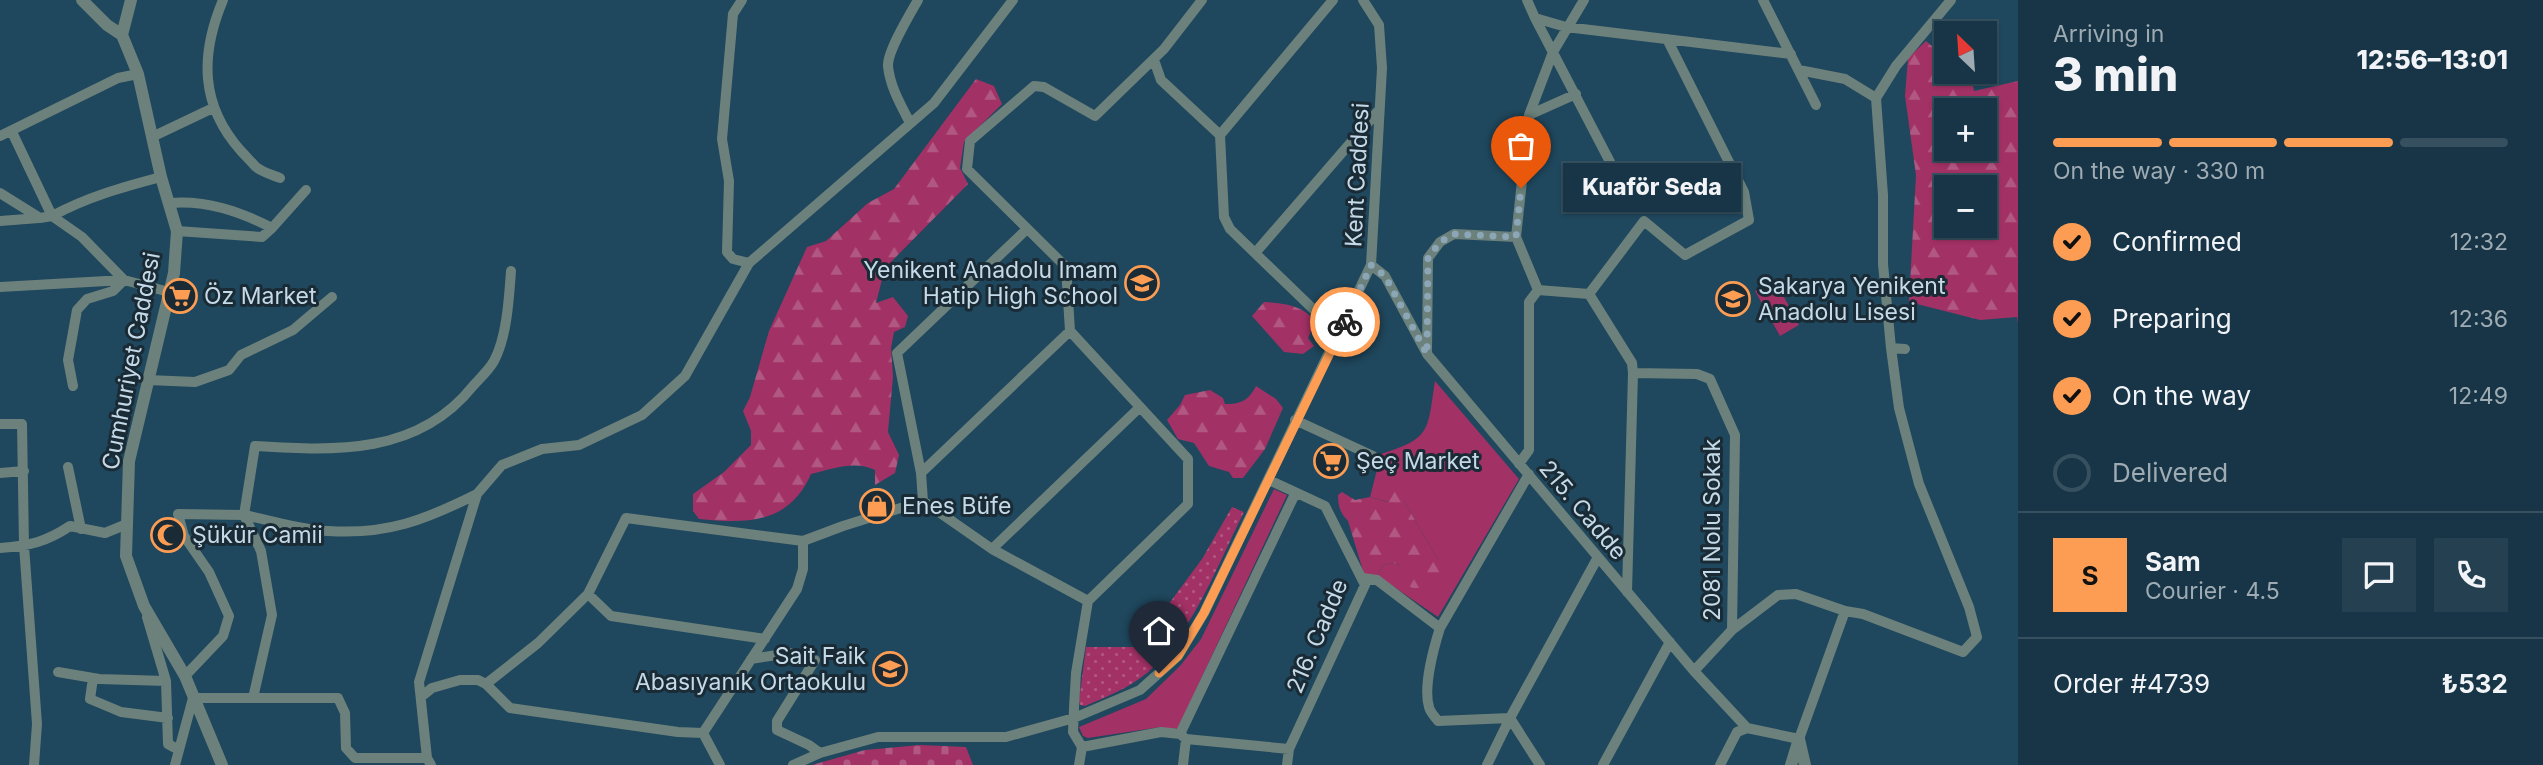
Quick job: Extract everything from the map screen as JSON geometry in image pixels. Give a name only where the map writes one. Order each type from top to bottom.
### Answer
[{"type":"street","points":[[82,0],[122,35],[131,0]]},
{"type":"street","points":[[223,0],[211,28],[208,76],[213,108],[225,133],[257,168],[281,178]]},
{"type":"street","points":[[742,0],[733,14],[722,139],[729,181],[727,252],[733,259],[749,263]]},
{"type":"street","points":[[910,123],[893,88],[888,63],[918,0]]},
{"type":"street","points":[[185,676],[223,636],[229,616],[209,572],[184,536],[178,514],[244,515],[326,531],[382,530],[433,517],[477,494],[502,465],[542,449],[579,445],[642,415],[685,376],[749,263],[934,103],[1013,0]]},
{"type":"street","points":[[1079,765],[1082,747],[1073,732],[1076,673],[1088,601],[1188,504],[1188,459],[1070,331],[1066,267],[967,169],[970,141],[1034,86],[1044,87],[1095,116],[1154,60],[1202,0]]},
{"type":"street","points":[[1333,0],[1220,135],[1224,217],[1230,229],[1339,334]]},
{"type":"street","name":"Kent Caddesi","points":[[793,765],[820,753],[878,737],[1006,737],[1074,718],[1140,690],[1178,656],[1204,613],[1371,265],[1382,68],[1379,26],[1363,0]]},
{"type":"street","points":[[1527,0],[1621,183]]},
{"type":"street","points":[[1538,290],[1516,237],[1529,115],[1553,52],[1584,0]]},
{"type":"street","points":[[1763,0],[1816,105]]},
{"type":"street","points":[[1732,630],[1778,595],[1796,594],[1845,611],[1863,614],[1963,652],[1977,638],[1969,607],[1919,484],[1899,408],[1884,264],[1883,195],[1876,99],[1896,66],[1951,0]]},
{"type":"street","points":[[1535,18],[1566,27],[1791,54]]},
{"type":"street","name":"Cumhuriyet Caddesi","points":[[122,35],[138,74],[177,231],[174,273],[162,333],[129,461],[126,556],[144,606],[185,676],[222,765]]},
{"type":"street","points":[[1590,294],[1644,221],[1685,254],[1749,220],[1744,192],[1667,39]]},
{"type":"street","points":[[1154,60],[1161,80],[1220,135]]},
{"type":"street","points":[[1799,70],[1845,79],[1876,99]]},
{"type":"street","points":[[0,136],[118,78],[138,74]]},
{"type":"street","points":[[1529,115],[1576,94]]},
{"type":"street","points":[[152,138],[213,108]]},
{"type":"street","points":[[1256,252],[1378,111]]},
{"type":"street","points":[[12,132],[52,216],[82,237],[124,280]]},
{"type":"street","points":[[0,220],[52,216],[75,203],[162,177]]},
{"type":"street","points":[[177,231],[262,237],[306,190]]},
{"type":"street","points":[[0,192],[40,218]]},
{"type":"street","points":[[170,203],[193,201],[239,212],[272,228]]},
{"type":"street","points":[[923,501],[921,473],[897,353],[1027,229]]},
{"type":"street","points":[[1427,354],[1428,258],[1440,242],[1454,234],[1516,237]]},
{"type":"street","name":"215. Cadde","points":[[1371,265],[1385,276],[1427,354],[1627,592],[1747,728]]},
{"type":"street","points":[[253,698],[272,615],[261,551],[244,515],[255,446],[317,450],[370,446],[411,435],[458,405],[494,360],[508,313],[511,271]]},
{"type":"street","points":[[73,386],[68,360],[78,310],[87,299],[113,291],[124,280]]},
{"type":"street","points":[[0,287],[124,280],[169,292]]},
{"type":"street","points":[[1538,290],[1590,294]]},
{"type":"street","points":[[1519,464],[1529,450],[1529,302],[1538,290]]},
{"type":"street","points":[[1590,294],[1632,363],[1627,592]]},
{"type":"street","points":[[148,380],[195,382],[229,370],[241,355],[293,330],[332,297]]},
{"type":"street","points":[[921,473],[1070,331]]},
{"type":"street","points":[[1891,348],[1905,349]]},
{"type":"street","name":"2081 Nolu Sokak","points":[[1633,373],[1697,374],[1710,379],[1735,435],[1732,630],[1694,670]]},
{"type":"street","points":[[992,549],[1139,408]]},
{"type":"street","points":[[1295,420],[1373,456]]},
{"type":"street","points":[[0,424],[22,424],[24,546],[37,724],[34,765]]},
{"type":"street","points":[[68,467],[81,529]]},
{"type":"street","points":[[0,473],[24,471]]},
{"type":"street","points":[[1510,718],[1438,721],[1429,709],[1428,691],[1435,643],[1440,628],[1529,474]]},
{"type":"street","name":"216. Cadde","points":[[1269,480],[1325,506],[1365,584],[1289,749],[1287,765]]},
{"type":"street","points":[[176,765],[193,698],[338,698],[345,713],[346,748],[355,758],[429,761],[419,682],[477,494]]},
{"type":"street","points":[[1183,765],[1183,737],[1295,494]]},
{"type":"street","points":[[923,501],[992,549],[1088,601]]},
{"type":"street","points":[[486,684],[538,643],[588,594],[626,518],[803,541],[923,501]]},
{"type":"street","points":[[0,548],[24,546],[49,539],[70,526],[105,533],[127,524]]},
{"type":"street","points":[[704,733],[797,589],[803,569],[803,541]]},
{"type":"street","points":[[1487,765],[1598,557]]},
{"type":"street","points":[[1363,578],[1377,580],[1440,628]]},
{"type":"street","points":[[588,594],[611,616],[765,639]]},
{"type":"street","points":[[144,606],[166,681],[168,744],[179,750]]},
{"type":"street","points":[[1791,765],[1845,611]]},
{"type":"street","points":[[1603,765],[1670,642]]},
{"type":"street","points":[[751,659],[790,653],[815,660],[777,722],[777,730],[820,753]]},
{"type":"street","points":[[58,672],[93,678],[166,681]]},
{"type":"street","points":[[93,678],[90,699],[121,712],[168,719]]},
{"type":"street","points":[[422,696],[432,688],[460,680],[478,680],[486,684],[510,708],[678,732],[704,733]]},
{"type":"street","points":[[1510,718],[1540,765]]},
{"type":"street","points":[[1720,765],[1737,732],[1747,728],[1799,739]]},
{"type":"street","points":[[704,733],[720,765]]},
{"type":"street","points":[[1082,747],[1161,733],[1289,749]]},
{"type":"street","points":[[1799,739],[1805,765]]},
{"type":"green space","points":[[1926,41],[1934,48],[1934,84],[1973,84],[1974,91],[2018,81],[2018,323],[2017,317],[1980,320],[1909,302],[1916,175],[1905,96],[1908,58]]},
{"type":"green space","points":[[976,79],[994,86],[1002,104],[964,142],[960,168],[968,184],[885,268],[876,303],[893,297],[908,316],[905,327],[894,332],[891,348],[893,377],[888,432],[899,455],[895,473],[875,485],[875,470],[860,466],[835,468],[811,474],[802,490],[779,512],[750,520],[699,519],[693,511],[693,494],[724,472],[751,445],[751,431],[743,411],[750,397],[769,331],[807,247],[826,241],[868,203],[894,189]]},
{"type":"green space","points":[[1775,280],[1799,325],[1780,336],[1755,291]]},
{"type":"green space","points":[[1264,302],[1286,304],[1306,312],[1315,323],[1308,338],[1314,346],[1303,354],[1284,352],[1252,316]]},
{"type":"green space","points":[[1435,381],[1519,479],[1438,617],[1378,576],[1382,566],[1389,563],[1398,564],[1417,580],[1440,588],[1438,560],[1404,501],[1389,502],[1370,497],[1381,454],[1410,443],[1424,430],[1428,422]]},
{"type":"green space","points":[[1256,386],[1276,399],[1283,408],[1265,449],[1243,478],[1233,478],[1229,472],[1209,466],[1194,443],[1178,439],[1167,420],[1185,395],[1210,390],[1223,398],[1225,404],[1235,404],[1244,401]]},
{"type":"green space","points":[[1396,485],[1404,491],[1404,501],[1438,560],[1444,577],[1440,588],[1413,588],[1405,585],[1404,571],[1398,564],[1389,563],[1382,566],[1378,576],[1364,574],[1348,521],[1338,503],[1338,495],[1342,492],[1355,500],[1370,497],[1388,502],[1387,494],[1392,486]]},
{"type":"green space","points":[[1274,489],[1287,495],[1178,728],[1169,730],[1161,727],[1088,738],[1083,736],[1079,727],[1146,699],[1180,666],[1201,639]]},
{"type":"green space","points":[[1232,507],[1244,512],[1202,598],[1177,640],[1163,658],[1140,678],[1101,699],[1085,706],[1080,705],[1086,647],[1137,647],[1202,559]]},
{"type":"green space","points":[[920,745],[966,747],[973,765],[812,765],[865,750]]},
{"type":"way so far","points":[[1345,322],[1371,265],[1385,276],[1427,354],[1428,258],[1440,242],[1454,234],[1516,237],[1521,188]]},
{"type":"place","name":"Kuaför Seda","points":[[1521,188]]},
{"type":"place","name":"Yenikent Anadolu Imam Hatip High School","points":[[1142,283]]},
{"type":"place","name":"Öz Market","points":[[180,296]]},
{"type":"place","name":"Sakarya Yenikent Anadolu Lisesi","points":[[1733,299]]},
{"type":"place","name":"Şeç Market","points":[[1331,461]]},
{"type":"place","name":"Enes Büfe","points":[[877,506]]},
{"type":"place","name":"Şükür Camii","points":[[168,535]]},
{"type":"place","name":"Sait Faik Abasıyanık Ortaokulu","points":[[890,669]]},
{"type":"route","points":[[1159,673],[1178,656],[1204,613],[1295,420],[1345,322]]}]
